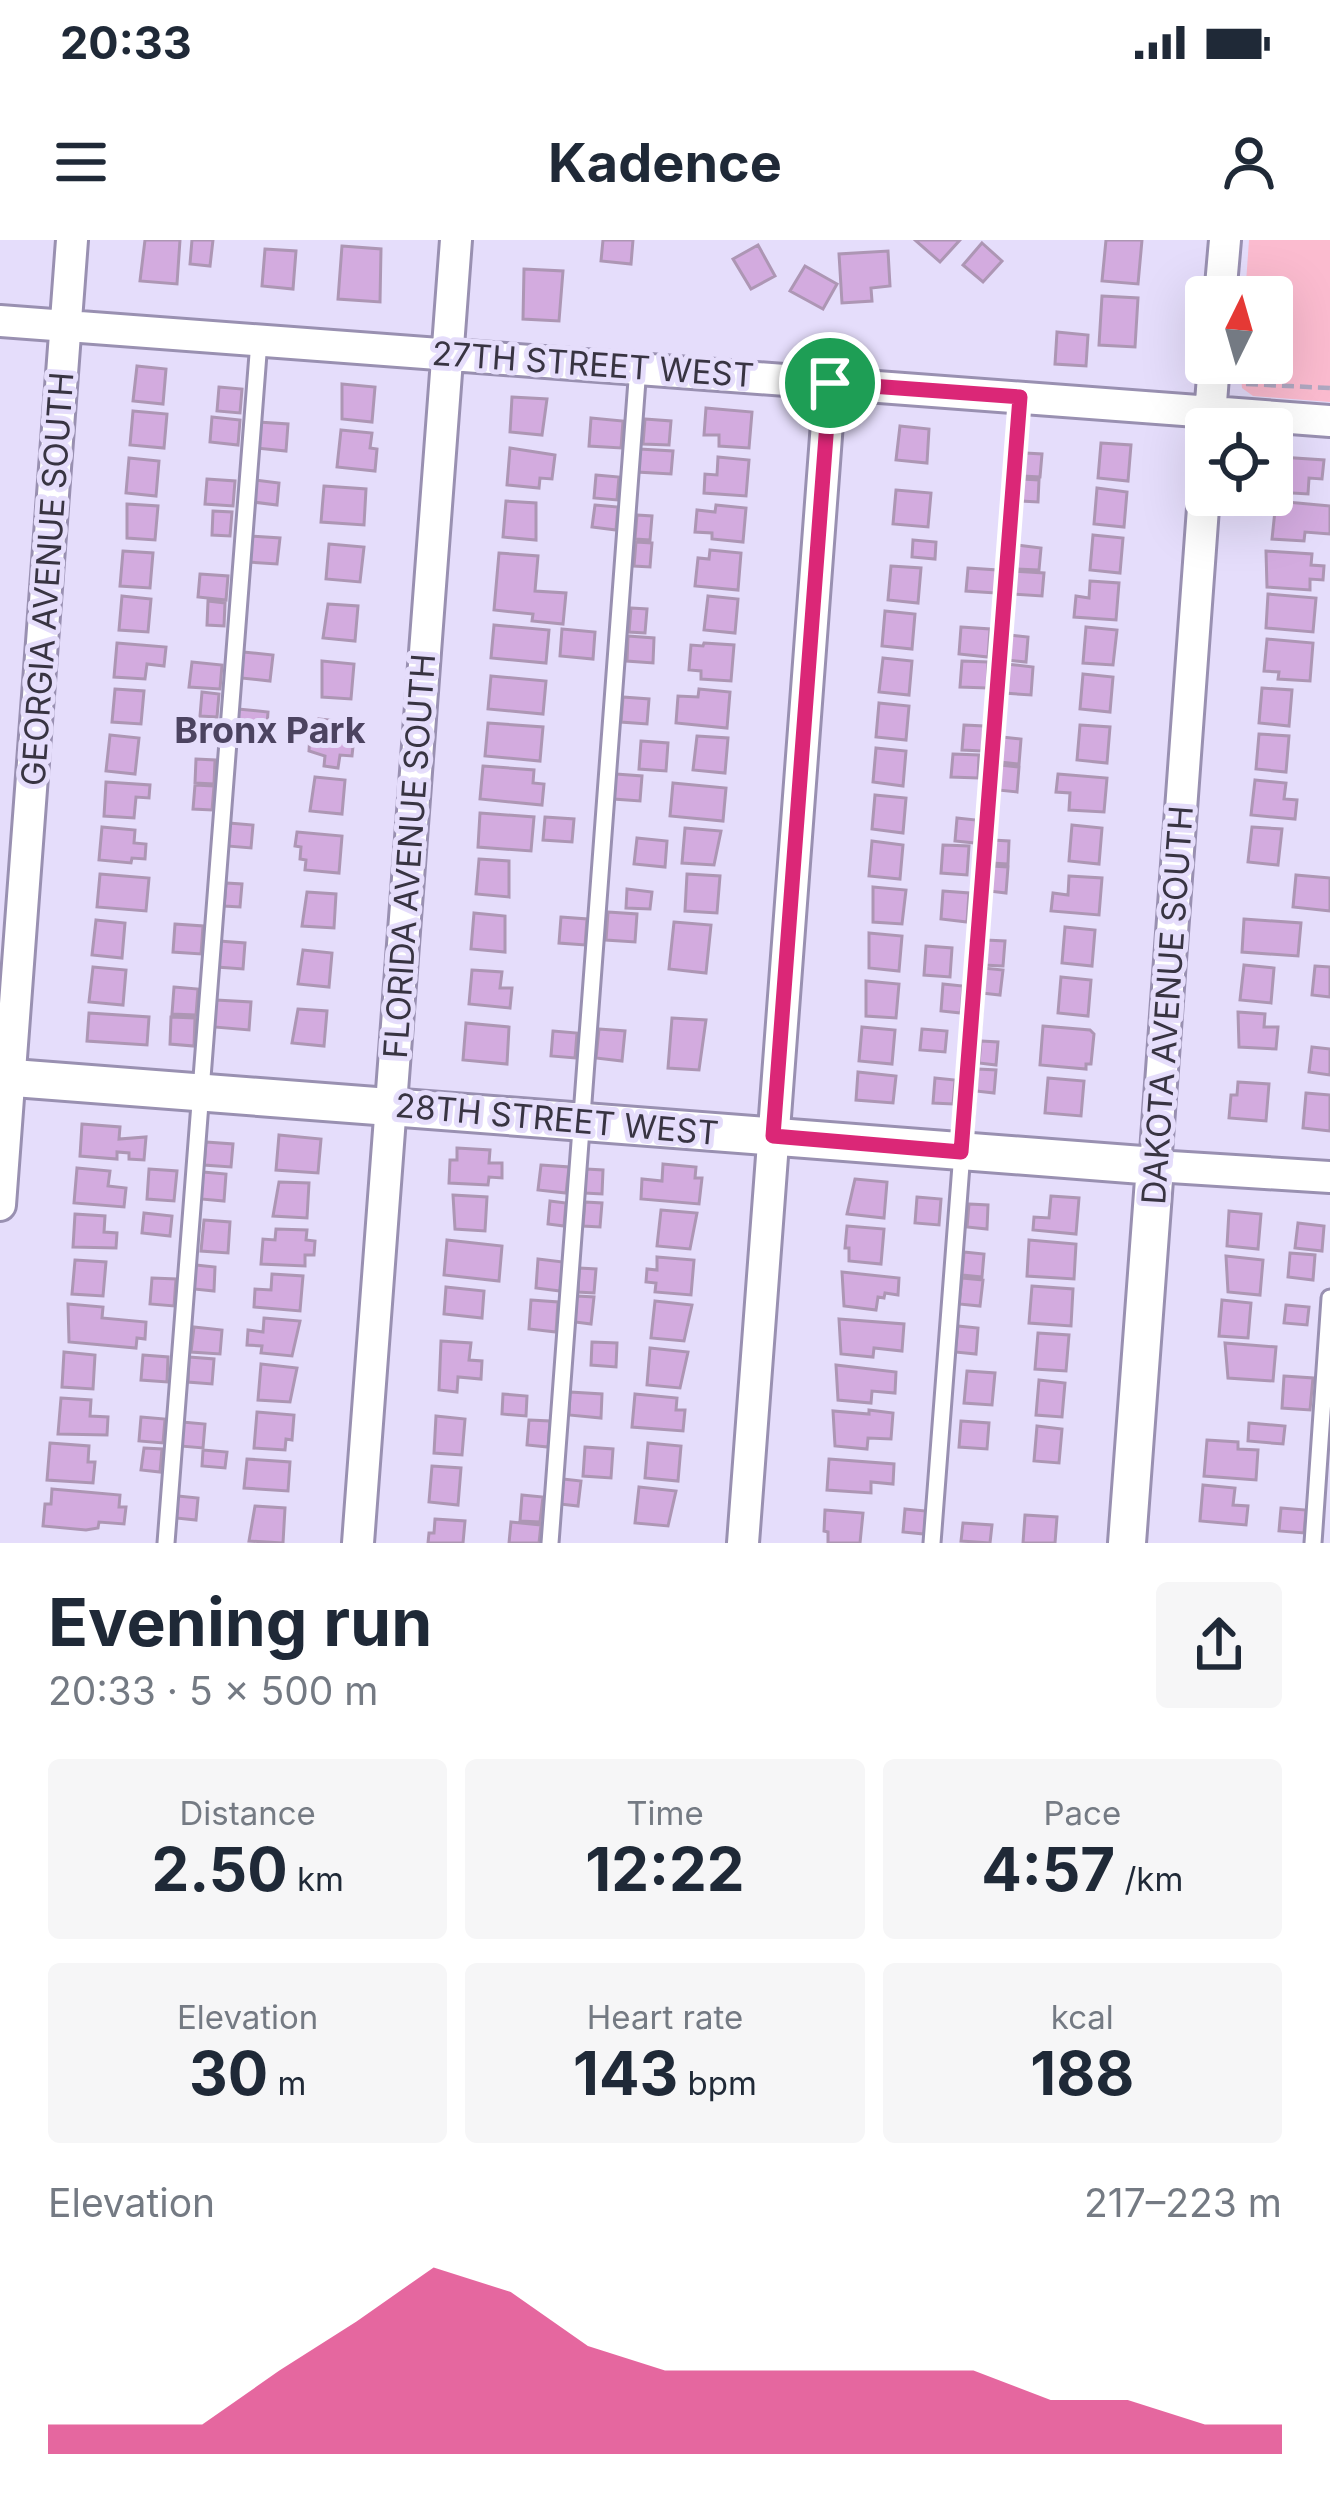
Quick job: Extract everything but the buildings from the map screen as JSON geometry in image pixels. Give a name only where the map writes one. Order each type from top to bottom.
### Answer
[{"type":"street","name":"GEORGIA AVENUE SOUTH","points":[[0,1205],[5,1077],[72,240]]},
{"type":"street","name":"FLORIDA AVENUE SOUTH","points":[[358,1543],[456,240]]},
{"type":"street","points":[[1222,276],[1225,240]]},
{"type":"street","name":"27TH STREET WEST","points":[[0,320],[1020,397],[1185,417]]},
{"type":"street","points":[[743,1543],[830,383]]},
{"type":"street","name":"27TH STREET WEST","points":[[1293,421],[1330,421]]},
{"type":"street","name":"DAKOTA AVENUE SOUTH","points":[[1127,1543],[1202,516]]},
{"type":"street","name":"28TH STREET WEST","points":[[5,1077],[1330,1177]]},
{"type":"lane","points":[[166,1543],[259,340]]},
{"type":"lane","points":[[550,1543],[638,368]]},
{"type":"lane","points":[[932,1543],[1020,397]]},
{"type":"lane","points":[[1313,1543],[1330,1298]]},
{"type":"path","points":[[1243,385],[1330,388]]},
{"type":"shaded area","points":[[1249,240],[1330,240],[1330,402],[1253,396],[1242,388],[1242,384],[1293,384],[1293,276],[1246,276]]},
{"type":"district","name":"Bronx Park","points":[[270,730]]},
{"type":"route","points":[[830,383],[1020,397],[961,1152],[773,1136],[830,383]]}]
